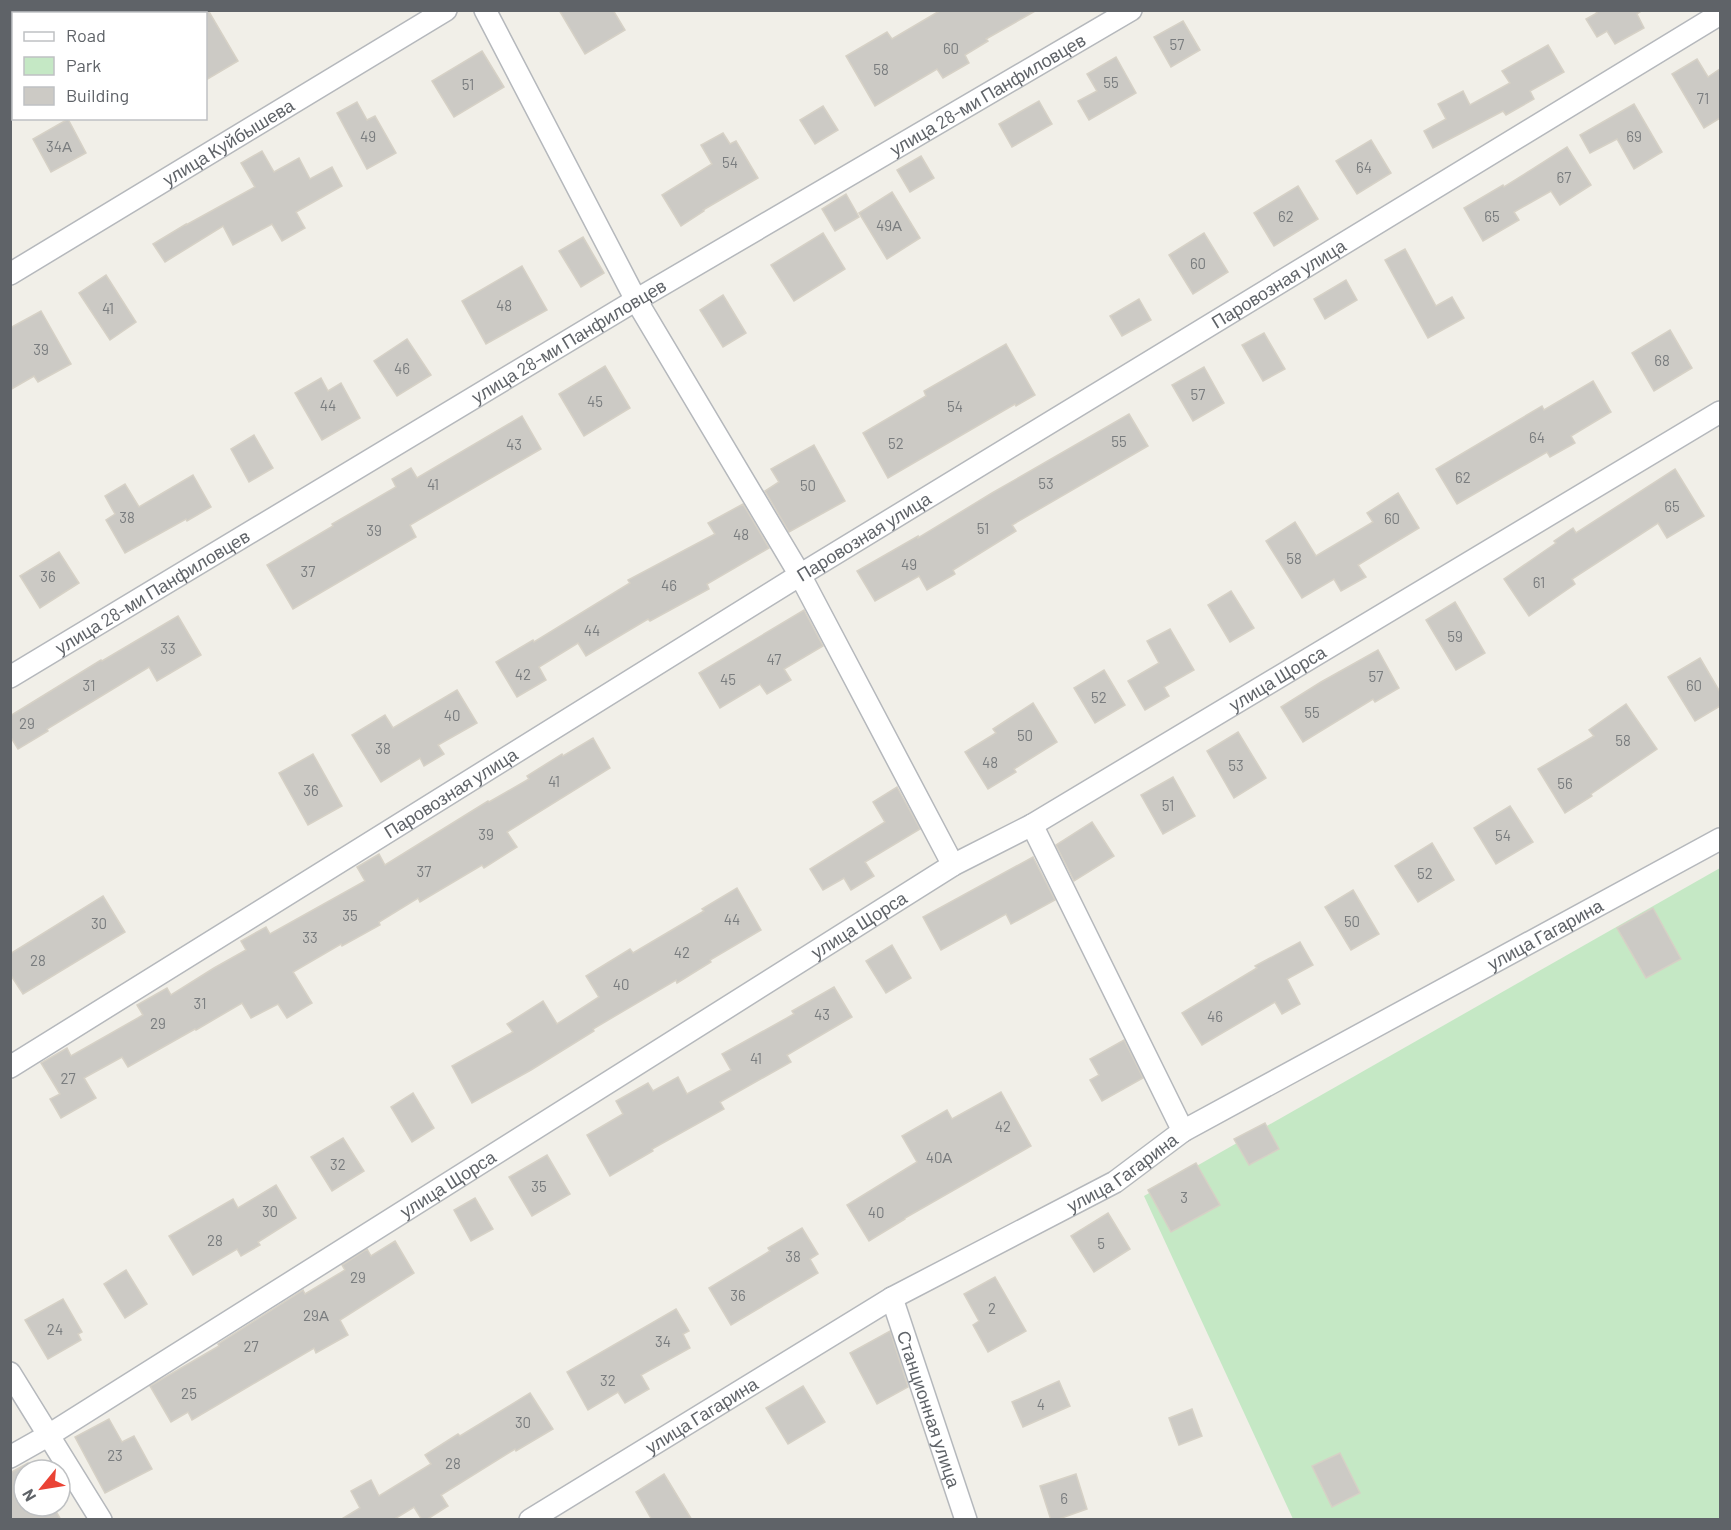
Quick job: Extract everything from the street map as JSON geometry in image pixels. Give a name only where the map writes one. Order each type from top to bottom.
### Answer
[{"type":"street","name":"улица Куйбышева","points":[[10,274],[446,10]]},
{"type":"street","points":[[485,10],[636,300],[800,575],[953,865]]},
{"type":"street","name":"улица 28-ми Панфиловцев","points":[[10,678],[636,300],[1131,10]]},
{"type":"street","name":"Паровозная улица","points":[[10,1067],[800,575],[1720,15]]},
{"type":"street","name":"улица Щорса","points":[[10,1457],[49,1435],[953,865],[1032,825],[1720,412]]},
{"type":"street","points":[[1032,825],[1183,1131]]},
{"type":"street","name":"улица Гагарина","points":[[530,1520],[892,1298],[1115,1182],[1183,1131],[1720,839]]},
{"type":"street","name":"Станционная улица","points":[[892,1298],[966,1520]]},
{"type":"street","points":[[10,1373],[101,1520]]},
{"type":"green space","points":[[1720,868],[1720,1519],[1293,1519],[1144,1196]]},
{"type":"building","points":[[208,10],[238,61],[207,79],[207,12]]},
{"type":"building","points":[[559,10],[613,10],[625,30],[585,54]]},
{"type":"building","points":[[941,10],[1037,10],[986,39],[988,41],[965,55],[969,63],[943,78],[937,69],[875,106],[846,56],[887,32],[892,39]]},
{"type":"building","points":[[1595,10],[1643,10],[1637,14],[1644,28],[1615,44],[1607,31],[1597,37],[1586,19],[1597,13]]},
{"type":"building","points":[[1183,21],[1200,50],[1171,67],[1154,37]]},
{"type":"building","points":[[1548,45],[1564,72],[1530,91],[1534,99],[1506,115],[1503,111],[1433,148],[1424,131],[1446,119],[1438,104],[1463,91],[1470,105],[1510,83],[1502,71]]},
{"type":"building","points":[[482,51],[504,87],[454,117],[432,81]]},
{"type":"building","points":[[1116,57],[1136,93],[1089,120],[1078,101],[1097,91],[1087,74]]},
{"type":"building","points":[[1697,59],[1708,77],[1720,69],[1720,118],[1704,128],[1672,74]]},
{"type":"building","points":[[1039,101],[1052,124],[1012,147],[999,124]]},
{"type":"building","points":[[357,102],[367,120],[375,116],[396,153],[367,169],[337,113]]},
{"type":"building","points":[[1634,104],[1662,152],[1634,169],[1617,139],[1590,153],[1580,135]]},
{"type":"building","points":[[823,106],[838,130],[815,144],[800,120]]},
{"type":"building","points":[[69,120],[86,153],[51,172],[33,139]]},
{"type":"building","points":[[723,133],[730,144],[736,141],[758,178],[703,210],[681,226],[662,195],[712,164],[701,145]]},
{"type":"building","points":[[1371,140],[1391,173],[1357,194],[1336,161]]},
{"type":"building","points":[[1567,147],[1591,185],[1560,205],[1551,191],[1514,212],[1519,220],[1483,241],[1464,208],[1503,185],[1504,187]]},
{"type":"building","points":[[262,151],[274,172],[299,158],[310,179],[332,167],[342,186],[296,212],[305,228],[282,241],[272,224],[233,245],[223,226],[165,262],[153,244],[255,187],[241,163]]},
{"type":"building","points":[[921,156],[934,178],[910,192],[897,170]]},
{"type":"building","points":[[1298,186],[1318,219],[1274,246],[1254,213]]},
{"type":"building","points":[[892,192],[920,238],[887,259],[859,213]]},
{"type":"building","points":[[846,194],[859,217],[835,231],[822,209]]},
{"type":"building","points":[[823,233],[845,269],[794,301],[771,265]]},
{"type":"building","points":[[1204,233],[1228,272],[1193,294],[1169,255]]},
{"type":"building","points":[[583,237],[604,273],[581,287],[559,251]]},
{"type":"building","points":[[1405,249],[1436,306],[1452,297],[1464,318],[1428,338],[1385,260]]},
{"type":"building","points":[[522,266],[547,310],[486,344],[462,301]]},
{"type":"building","points":[[106,275],[136,322],[110,340],[79,293]]},
{"type":"building","points":[[1346,280],[1357,300],[1325,319],[1314,299]]},
{"type":"building","points":[[723,295],[746,333],[723,347],[700,310]]},
{"type":"building","points":[[1139,299],[1151,320],[1122,336],[1110,316]]},
{"type":"building","points":[[41,311],[71,364],[38,382],[34,376],[10,390],[10,328]]},
{"type":"building","points":[[1670,330],[1692,368],[1654,391],[1632,353]]},
{"type":"building","points":[[1264,333],[1285,369],[1263,381],[1242,345]]},
{"type":"building","points":[[407,339],[431,375],[397,396],[374,361]]},
{"type":"building","points":[[1006,344],[1035,395],[1016,406],[1015,404],[888,478],[863,433],[926,396],[924,391]]},
{"type":"building","points":[[605,366],[630,408],[584,436],[559,394]]},
{"type":"building","points":[[1204,367],[1224,403],[1193,421],[1172,385]]},
{"type":"building","points":[[321,378],[328,391],[341,383],[360,418],[322,440],[295,393]]},
{"type":"building","points":[[1593,381],[1611,412],[1571,436],[1575,443],[1550,457],[1547,452],[1457,504],[1436,469],[1542,406],[1544,410]]},
{"type":"building","points":[[1129,414],[1148,446],[1012,525],[1016,531],[953,570],[955,574],[927,590],[919,576],[875,601],[857,571],[918,536],[918,538]]},
{"type":"building","points":[[522,416],[541,449],[410,525],[416,537],[293,609],[267,565],[396,487],[392,479],[411,468],[417,478]]},
{"type":"building","points":[[254,435],[273,468],[249,482],[231,449]]},
{"type":"building","points":[[814,445],[845,501],[789,532],[765,491],[779,482],[771,469]]},
{"type":"building","points":[[1675,469],[1704,516],[1667,538],[1658,523],[1572,579],[1575,584],[1529,616],[1504,579],[1556,543],[1554,541],[1573,528],[1576,533]]},
{"type":"building","points":[[193,475],[211,507],[125,553],[106,520],[115,514],[105,496],[125,484],[139,507]]},
{"type":"building","points":[[1398,493],[1419,528],[1358,565],[1366,577],[1341,591],[1334,579],[1302,598],[1266,541],[1295,522],[1316,556],[1373,522],[1367,513]]},
{"type":"building","points":[[743,504],[769,548],[707,584],[709,589],[650,621],[648,619],[586,656],[578,643],[539,667],[546,680],[517,697],[496,662],[533,640],[534,642],[630,583],[628,580],[715,534],[708,523]]},
{"type":"building","points":[[59,552],[79,583],[40,608],[20,576]]},
{"type":"building","points":[[1231,591],[1254,628],[1230,642],[1208,605]]},
{"type":"building","points":[[1455,602],[1485,653],[1456,670],[1426,620]]},
{"type":"building","points":[[804,610],[823,646],[784,669],[791,680],[767,694],[760,684],[720,708],[699,673]]},
{"type":"building","points":[[178,616],[201,655],[157,681],[149,667],[18,749],[10,736],[10,716]]},
{"type":"building","points":[[1170,629],[1194,670],[1164,687],[1169,696],[1145,710],[1128,681],[1159,663],[1147,641]]},
{"type":"building","points":[[1378,650],[1399,688],[1375,702],[1373,699],[1303,742],[1281,707]]},
{"type":"building","points":[[1700,658],[1720,692],[1720,706],[1695,721],[1668,677]]},
{"type":"building","points":[[1104,670],[1125,705],[1095,723],[1074,688]]},
{"type":"building","points":[[457,690],[477,723],[438,745],[444,754],[424,766],[420,758],[381,782],[352,735],[385,715],[393,728]]},
{"type":"building","points":[[1033,703],[1057,742],[1014,769],[1016,772],[988,789],[965,752],[996,733],[993,729]]},
{"type":"building","points":[[1626,704],[1657,749],[1565,813],[1538,769],[1594,736],[1589,730]]},
{"type":"building","points":[[1238,732],[1266,778],[1234,798],[1207,751]]},
{"type":"building","points":[[593,738],[610,768],[507,832],[517,847],[484,868],[482,865],[420,902],[418,898],[379,922],[380,925],[342,946],[341,944],[293,972],[312,1003],[287,1018],[278,1004],[251,1018],[242,1003],[128,1067],[122,1057],[84,1078],[96,1098],[61,1118],[50,1099],[60,1094],[41,1063],[67,1048],[71,1056],[143,1015],[137,1005],[167,988],[171,995],[246,950],[241,941],[266,927],[270,934],[365,881],[357,867],[379,854],[385,865],[488,801],[529,779],[527,776],[562,754],[563,756]]},
{"type":"building","points":[[313,754],[342,806],[308,825],[279,773]]},
{"type":"building","points":[[1173,777],[1195,816],[1163,834],[1141,795]]},
{"type":"building","points":[[897,787],[920,829],[865,862],[874,876],[851,890],[844,878],[823,890],[810,869],[885,822],[873,802]]},
{"type":"building","points":[[1510,806],[1533,842],[1496,864],[1474,828]]},
{"type":"building","points":[[1092,822],[1114,856],[1074,881],[1056,845]]},
{"type":"building","points":[[1432,843],[1454,880],[1418,902],[1395,866]]},
{"type":"building","points":[[1033,857],[1055,900],[1011,924],[1006,914],[941,950],[923,917]]},
{"type":"building","points":[[737,888],[761,930],[710,960],[711,962],[677,983],[676,980],[593,1029],[594,1031],[531,1070],[472,1103],[452,1066],[513,1032],[507,1024],[543,1001],[557,1024],[599,997],[586,976],[630,949],[633,953],[704,911],[702,909]]},
{"type":"building","points":[[1353,890],[1379,934],[1351,950],[1325,907]]},
{"type":"building","points":[[103,896],[125,932],[23,994],[10,974],[10,954]]},
{"type":"building","points":[[1653,908],[1681,959],[1646,978],[1617,928]]},
{"type":"building","points":[[1300,942],[1313,965],[1287,979],[1300,1004],[1282,1014],[1275,1002],[1202,1045],[1182,1013],[1257,968],[1255,966]]},
{"type":"building","points":[[892,945],[911,978],[886,993],[866,961]]},
{"type":"building","points":[[834,987],[852,1017],[787,1055],[791,1062],[720,1102],[724,1109],[652,1149],[653,1151],[610,1176],[587,1135],[623,1114],[616,1101],[648,1083],[653,1091],[678,1077],[687,1094],[731,1070],[722,1054],[794,1014],[792,1011]]},
{"type":"building","points":[[1124,1040],[1143,1078],[1102,1101],[1090,1080],[1099,1075],[1090,1059]]},
{"type":"building","points":[[1001,1092],[1031,1146],[869,1241],[847,1205],[917,1162],[902,1136],[947,1110],[952,1119]]},
{"type":"building","points":[[413,1093],[434,1128],[412,1142],[391,1107]]},
{"type":"building","points":[[1265,1123],[1279,1149],[1249,1165],[1234,1139]]},
{"type":"building","points":[[343,1138],[364,1171],[332,1191],[311,1157]]},
{"type":"building","points":[[547,1155],[570,1194],[532,1216],[509,1177]]},
{"type":"building","points":[[1196,1163],[1220,1205],[1171,1232],[1148,1190]]},
{"type":"building","points":[[276,1185],[296,1218],[258,1242],[260,1245],[241,1256],[237,1249],[193,1275],[169,1236],[233,1199],[238,1208]]},
{"type":"building","points":[[475,1198],[493,1229],[471,1241],[454,1210]]},
{"type":"building","points":[[1108,1213],[1130,1249],[1094,1272],[1071,1236]]},
{"type":"building","points":[[802,1228],[818,1254],[810,1259],[818,1273],[731,1325],[709,1288],[770,1251],[768,1248]]},
{"type":"building","points":[[395,1241],[414,1273],[340,1320],[348,1335],[316,1353],[314,1348],[192,1420],[188,1412],[171,1422],[150,1386],[219,1346],[218,1344],[303,1290],[305,1294],[345,1270],[342,1265],[367,1249],[371,1256]]},
{"type":"building","points":[[126,1270],[147,1304],[125,1318],[104,1284]]},
{"type":"building","points":[[995,1277],[1026,1331],[988,1352],[973,1325],[979,1321],[964,1294]]},
{"type":"building","points":[[63,1299],[82,1332],[78,1334],[81,1340],[48,1359],[25,1320]]},
{"type":"building","points":[[676,1309],[689,1331],[683,1334],[690,1348],[641,1375],[649,1389],[625,1403],[618,1392],[588,1410],[567,1372]]},
{"type":"building","points":[[890,1331],[908,1387],[877,1404],[850,1353]]},
{"type":"building","points":[[1059,1381],[1070,1406],[1023,1427],[1012,1402]]},
{"type":"building","points":[[803,1386],[825,1422],[788,1444],[766,1408]]},
{"type":"building","points":[[530,1393],[553,1429],[516,1451],[515,1449],[441,1495],[448,1506],[426,1520],[422,1520],[414,1507],[393,1520],[340,1520],[360,1508],[351,1491],[371,1480],[379,1496],[431,1464],[425,1455]]},
{"type":"building","points":[[1192,1409],[1202,1436],[1179,1445],[1169,1418]]},
{"type":"building","points":[[109,1419],[122,1442],[134,1436],[152,1469],[105,1493],[75,1437]]},
{"type":"building","points":[[1340,1453],[1360,1493],[1332,1507],[1312,1466]]},
{"type":"building","points":[[12,1472],[12,1518],[60,1518],[61,1520],[10,1520],[10,1473]]},
{"type":"building","points":[[664,1474],[692,1520],[652,1520],[636,1492]]},
{"type":"building","points":[[1076,1474],[1087,1509],[1051,1520],[1040,1486]]}]
